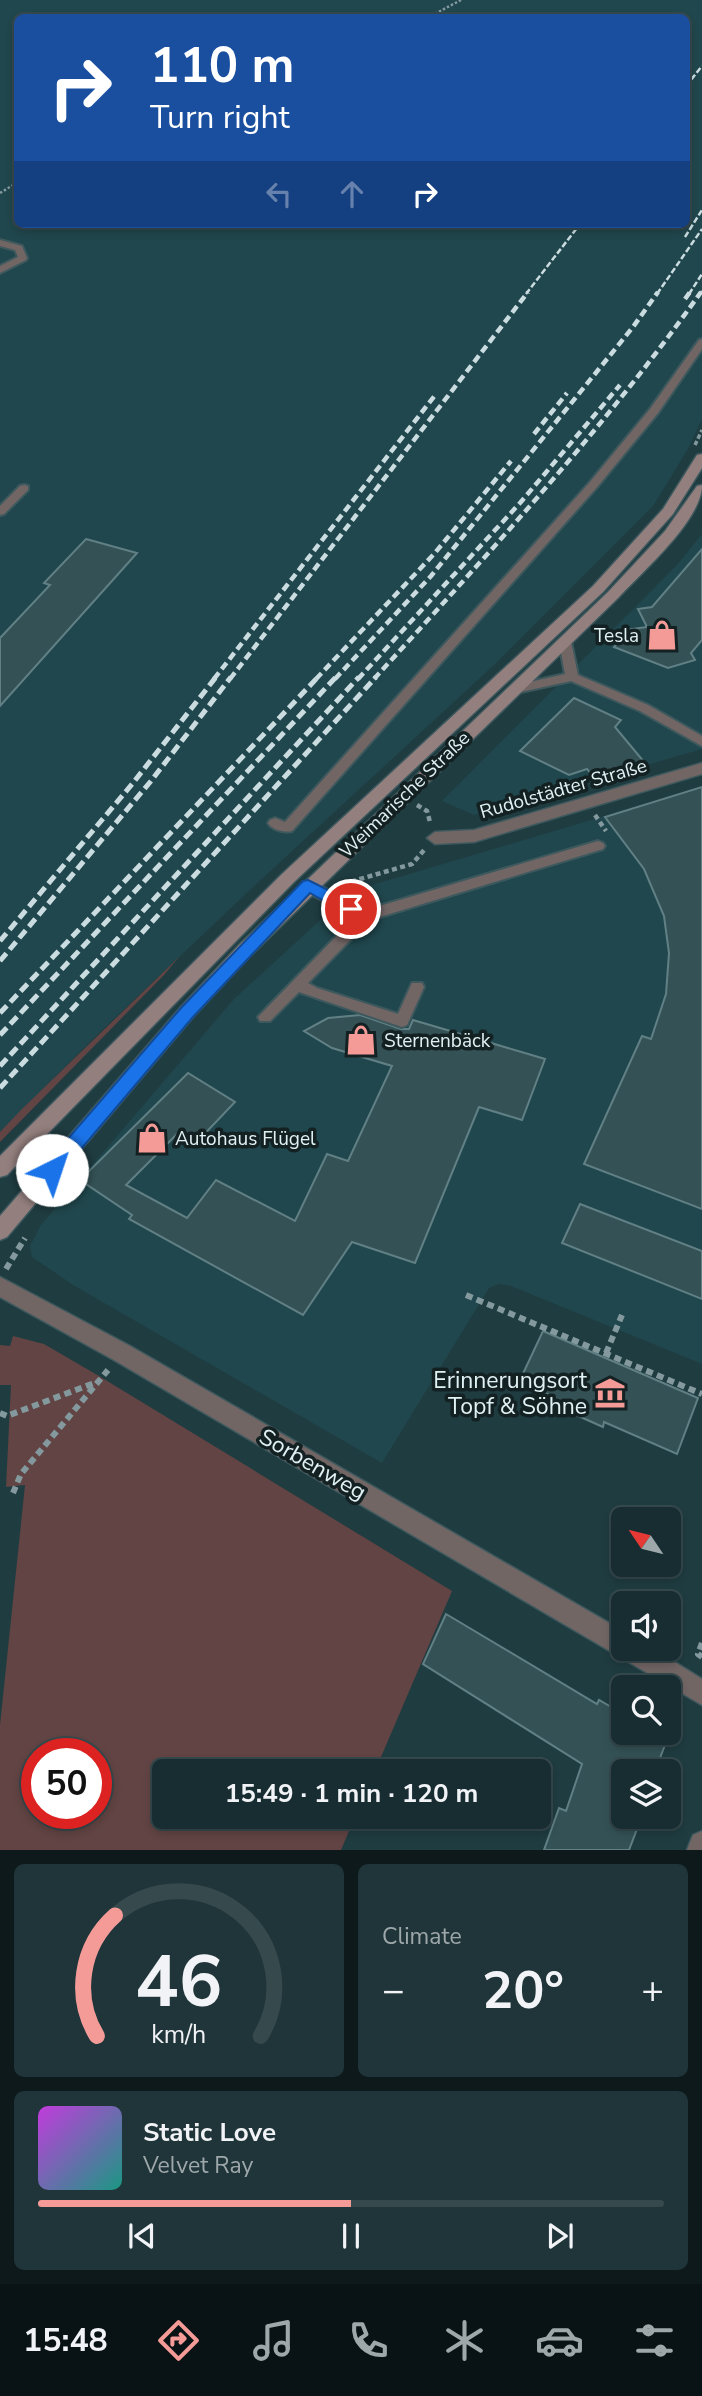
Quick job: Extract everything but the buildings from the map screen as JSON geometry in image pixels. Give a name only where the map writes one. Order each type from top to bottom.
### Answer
[{"type":"main road","name":"Weimarische Straße","points":[[0,1169],[261,904],[597,589],[654,529],[702,458]]},
{"type":"main road","name":"Weimarische Straße","points":[[0,1231],[187,1012],[308,886],[516,690],[645,563],[702,489]]},
{"type":"street","name":"Rudolstädter Straße","points":[[435,838],[474,836],[702,768]]},
{"type":"street","name":"Sorbenweg","points":[[2,1279],[122,1353],[611,1638]]},
{"type":"street","points":[[650,1661],[702,1693]]},
{"type":"street","points":[[700,1850],[702,1844]]},
{"type":"lane","points":[[0,243],[19,248],[23,258],[0,270]]},
{"type":"lane","points":[[275,823],[287,828],[594,484],[654,411],[702,342]]},
{"type":"lane","points":[[0,512],[24,488]]},
{"type":"lane","points":[[565,642],[572,677]]},
{"type":"lane","points":[[516,690],[572,677],[644,708],[702,742]]},
{"type":"lane","points":[[265,1017],[365,916],[598,846]]},
{"type":"lane","points":[[308,886],[365,916]]},
{"type":"lane","points":[[299,984],[312,992],[402,1021],[417,987]]},
{"type":"path","points":[[435,14],[461,0]]},
{"type":"path","points":[[343,884],[412,864],[435,838],[427,811],[413,803]]},
{"type":"path","points":[[597,818],[602,825]]},
{"type":"path","points":[[2,1279],[23,1241]]},
{"type":"path","points":[[466,1295],[702,1394]]},
{"type":"path","points":[[606,1353],[622,1315]]},
{"type":"path","points":[[13,1493],[22,1474],[122,1353]]},
{"type":"path","points":[[0,1413],[7,1416],[100,1381]]},
{"type":"path","points":[[702,1643],[698,1654],[702,1657]]},
{"type":"shaded area","points":[[0,0],[702,0],[702,419],[689,447],[653,506],[494,665],[99,1033],[0,1132]]},
{"type":"shaded area","points":[[702,534],[702,749],[474,815],[442,801],[677,565]]},
{"type":"shaded area","points":[[702,787],[702,1364],[511,1286],[499,1284],[489,1288],[382,1463],[73,1285],[32,1257],[30,1246],[41,1225],[234,999],[352,891]]},
{"type":"shaded area","points":[[180,956],[0,1142],[0,1132],[21,1110]]},
{"type":"shaded area","points":[[13,1336],[44,1344],[452,1591],[380,1759],[152,1759],[152,1829],[350,1829],[341,1850],[0,1850],[0,1725],[25,1485],[6,1487],[11,1385],[0,1385],[0,1345],[10,1346]]},
{"type":"railway","points":[[690,81],[702,66]]},
{"type":"railway","points":[[685,237],[702,210]]},
{"type":"railway","points":[[526,294],[577,228]]},
{"type":"railway","points":[[657,294],[702,229]]},
{"type":"railway","points":[[689,294],[702,274]]},
{"type":"railway","points":[[230,679],[528,292]]},
{"type":"railway","points":[[335,679],[431,576],[633,327],[658,292]]},
{"type":"railway","points":[[685,299],[690,292]]},
{"type":"railway","points":[[374,679],[585,442],[701,292]]},
{"type":"railway","points":[[358,679],[520,503],[620,385]]},
{"type":"railway","points":[[534,434],[567,393]]},
{"type":"railway","points":[[214,679],[436,394]]},
{"type":"railway","points":[[316,679],[434,554],[511,461]]},
{"type":"railway","points":[[0,941],[133,783],[216,677]]},
{"type":"railway","points":[[0,961],[151,781],[231,677]]},
{"type":"railway","points":[[0,1013],[318,677]]},
{"type":"railway","points":[[0,1035],[336,677]]},
{"type":"railway","points":[[0,1066],[359,677]]},
{"type":"railway","points":[[0,1088],[376,677]]},
{"type":"place","name":"Tesla","points":[[662,635]]},
{"type":"place","name":"Sternenbäck","points":[[361,1040]]},
{"type":"place","name":"Autohaus Flügel","points":[[152,1138]]},
{"type":"place","name":"Erinnerungsort Topf & Söhne","points":[[610,1393]]},
{"type":"route","points":[[52,1170],[187,1012],[308,886],[351,909]]}]
